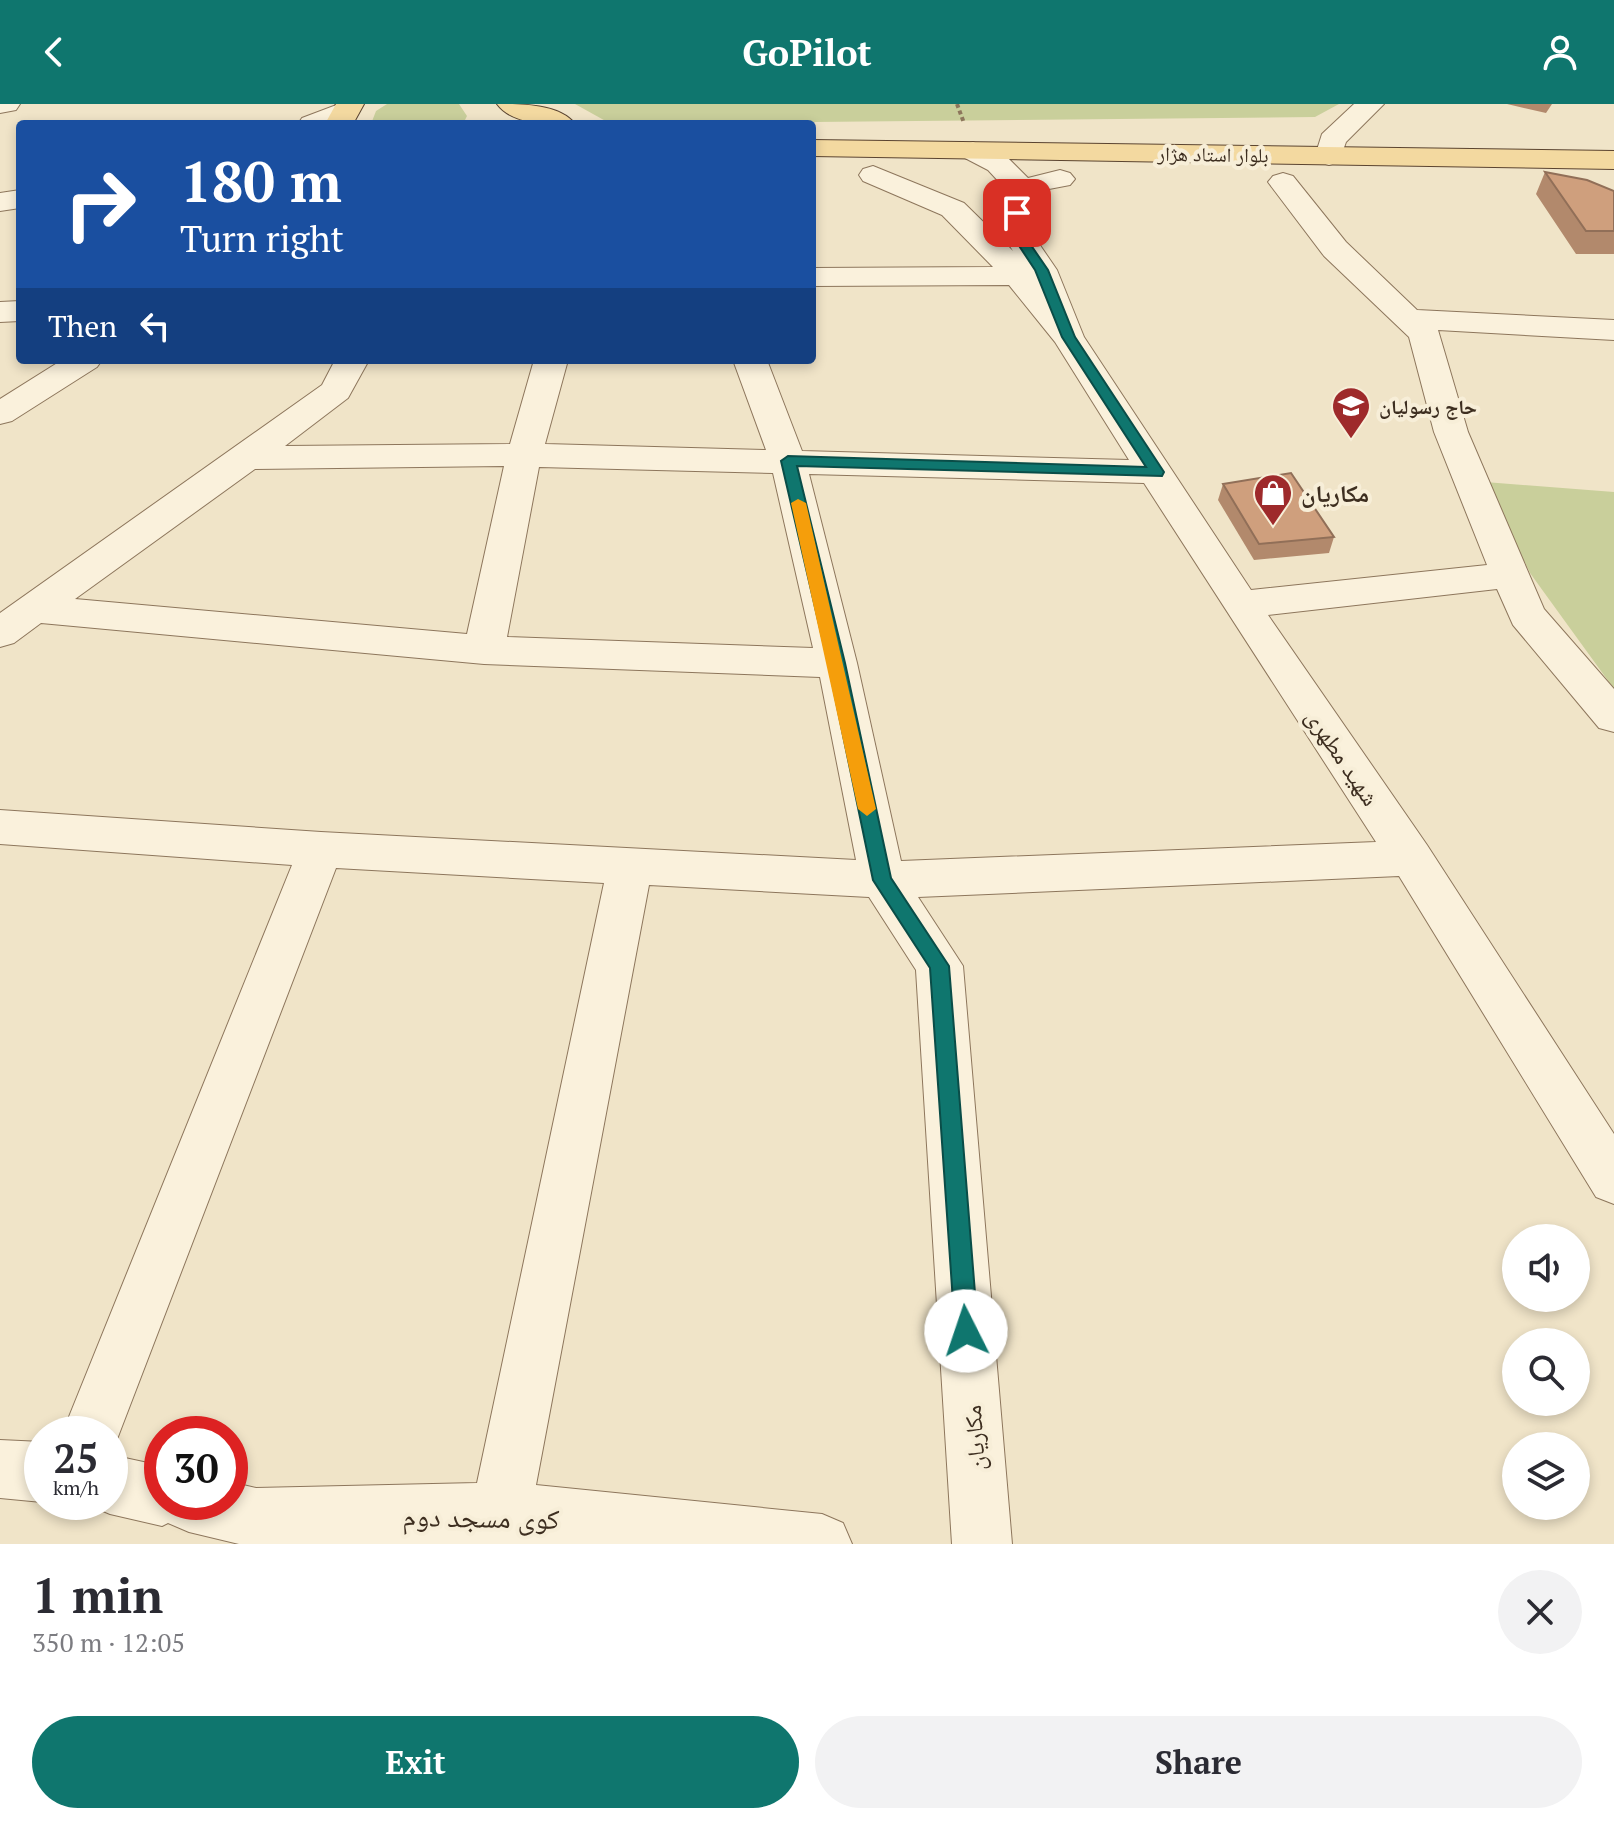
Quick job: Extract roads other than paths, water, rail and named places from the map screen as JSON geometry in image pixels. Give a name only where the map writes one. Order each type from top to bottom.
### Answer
[{"type":"main road","points":[[509,104],[551,120]]},
{"type":"main road","name":"بلوار استاد هژار","points":[[816,149],[872,162],[1011,178],[1060,179],[1278,169],[1329,156],[1614,160]]},
{"type":"main road","name":"بلوار استاد هژار","points":[[816,173],[872,162],[973,151],[1614,184]]},
{"type":"street","points":[[0,105],[6,104]]},
{"type":"street","points":[[1329,156],[1332,140],[1370,104]]},
{"type":"street","points":[[324,120],[345,113]]},
{"type":"street","points":[[973,151],[998,164],[1029,196],[1017,213],[1018,235],[1041,270],[1068,337]]},
{"type":"street","points":[[872,162],[953,209],[1018,276],[1068,337]]},
{"type":"street","points":[[1278,169],[1335,249],[1424,334],[1451,432],[1527,615],[1614,717]]},
{"type":"street","points":[[1017,213],[1040,182],[1060,179]]},
{"type":"street","points":[[816,277],[1018,276]]},
{"type":"street","points":[[1409,319],[1614,330]]},
{"type":"street","name":"شهید مطهری","points":[[1068,337],[1241,605],[1411,858],[1614,1180]]},
{"type":"street","points":[[0,414],[79,364]]},
{"type":"street","points":[[0,633],[336,391],[350,364]]},
{"type":"street","points":[[484,650],[524,455],[550,364]]},
{"type":"street","name":"مکاریان","points":[[752,364],[788,461],[837,663],[882,880],[939,966],[982,1544]]},
{"type":"street","points":[[247,458],[524,455],[1156,472]]},
{"type":"street","points":[[1241,605],[1509,575]]},
{"type":"street","points":[[35,609],[484,650],[837,663]]},
{"type":"street","points":[[0,827],[321,850],[882,880],[1411,858]]},
{"type":"street","points":[[98,1416],[321,850]]},
{"type":"street","points":[[501,1512],[630,866]]},
{"type":"street","points":[[0,1469],[24,1471]]},
{"type":"street","name":"کوی مسجد دوم","points":[[235,1520],[263,1531],[501,1512],[822,1544]]},
{"type":"place","name":"حاج رسولیان","points":[[1351,440]]},
{"type":"place","name":"مکاریان","points":[[1273,527]]}]
